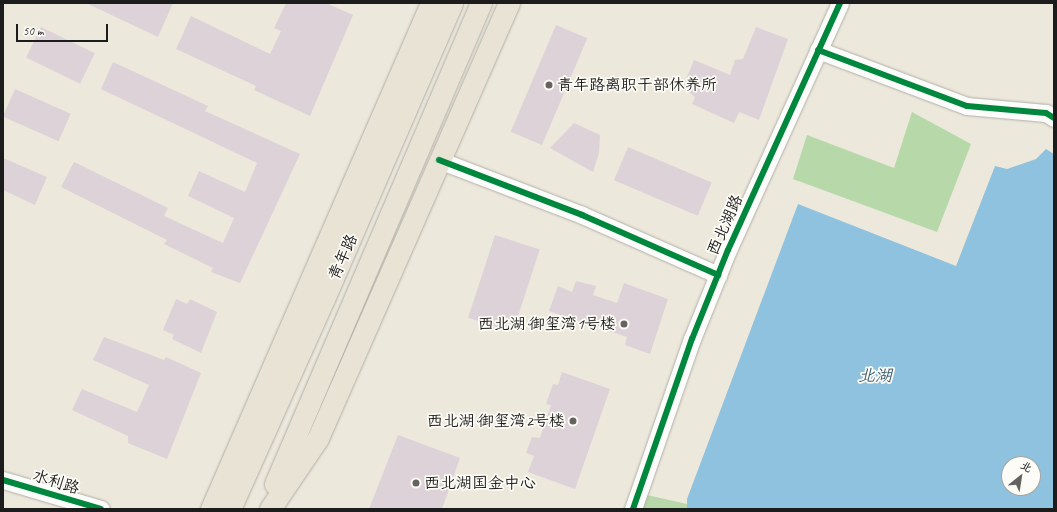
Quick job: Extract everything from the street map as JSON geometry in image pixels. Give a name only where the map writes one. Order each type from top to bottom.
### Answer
[{"type":"main road","points":[[212,509],[431,3]]},
{"type":"main road","name":"青年路","points":[[230,509],[324,299],[452,3]]},
{"type":"main road","name":"青年路","points":[[265,509],[481,3]]},
{"type":"main road","points":[[270,509],[318,438],[509,3]]},
{"type":"street","name":"西北湖路","points":[[633,509],[692,339],[718,275],[840,3]]},
{"type":"street","points":[[818,50],[967,106],[1046,113],[1054,118]]},
{"type":"street","points":[[439,160],[582,215],[718,275]]},
{"type":"street","name":"水利路","points":[[3,480],[101,509]]},
{"type":"green space","points":[[912,112],[971,144],[937,232],[793,179],[807,135],[894,168]]},
{"type":"green space","points":[[647,495],[687,504],[687,509],[642,509]]},
{"type":"water","name":"北湖","points":[[1046,149],[1054,154],[1054,509],[687,509],[687,499],[798,204],[956,266],[995,166],[1007,169],[1036,159]]},
{"type":"building","points":[[86,3],[173,3],[158,37]]},
{"type":"building","points":[[286,3],[326,3],[353,15],[310,116],[254,90],[256,86],[176,49],[191,16],[270,54],[281,31],[274,28]]},
{"type":"building","name":"青年路离职干部休养所","points":[[556,25],[587,38],[542,145],[511,132]]},
{"type":"building","points":[[41,27],[95,53],[80,84],[26,58]]},
{"type":"building","points":[[756,27],[788,39],[759,120],[739,112],[734,123],[692,104],[695,97],[683,87],[694,60],[730,75],[735,60],[743,59]]},
{"type":"building","points":[[113,62],[208,106],[205,111],[300,154],[240,283],[211,272],[213,268],[164,244],[167,240],[61,187],[74,162],[168,208],[164,216],[223,243],[234,218],[188,196],[199,171],[245,192],[257,163],[101,89]]},
{"type":"building","points":[[15,89],[71,114],[59,141],[3,116]]},
{"type":"building","points":[[574,123],[600,135],[599,153],[593,172],[550,148]]},
{"type":"building","points":[[628,147],[712,183],[698,216],[614,180]]},
{"type":"building","points":[[3,158],[47,177],[35,205],[3,190]]},
{"type":"building","points":[[495,235],[540,250],[513,332],[468,318]]},
{"type":"building","name":"西北湖·御玺湾1号楼","points":[[576,281],[596,286],[593,295],[617,303],[624,283],[668,299],[650,354],[625,345],[627,337],[549,311],[558,286],[572,292]]},
{"type":"building","points":[[176,299],[187,304],[190,299],[217,312],[201,353],[172,339],[174,335],[163,330]]},
{"type":"building","points":[[104,337],[164,360],[166,357],[201,373],[167,459],[128,443],[128,436],[72,410],[82,389],[137,412],[149,385],[93,360]]},
{"type":"building","name":"西北湖·御玺湾2号楼","points":[[562,372],[610,389],[575,489],[528,472],[534,456],[526,453],[532,437],[540,438],[551,405],[546,404],[553,384],[558,385]]},
{"type":"building","name":"西北湖国金中心","points":[[398,435],[460,458],[442,509],[369,509]]},
{"type":"cycle path","points":[[633,509],[692,339],[728,250],[840,3]]},
{"type":"cycle path","points":[[818,50],[967,106],[1046,113],[1054,118]]},
{"type":"cycle path","points":[[439,160],[582,215],[718,275]]},
{"type":"cycle path","points":[[3,480],[101,509]]},
{"type":"place","name":"青年路离职干部休养所","points":[[549,85]]},
{"type":"place","name":"西北湖·御玺湾1号楼","points":[[624,324]]},
{"type":"place","name":"西北湖·御玺湾2号楼","points":[[573,421]]},
{"type":"place","name":"西北湖国金中心","points":[[416,483]]}]
